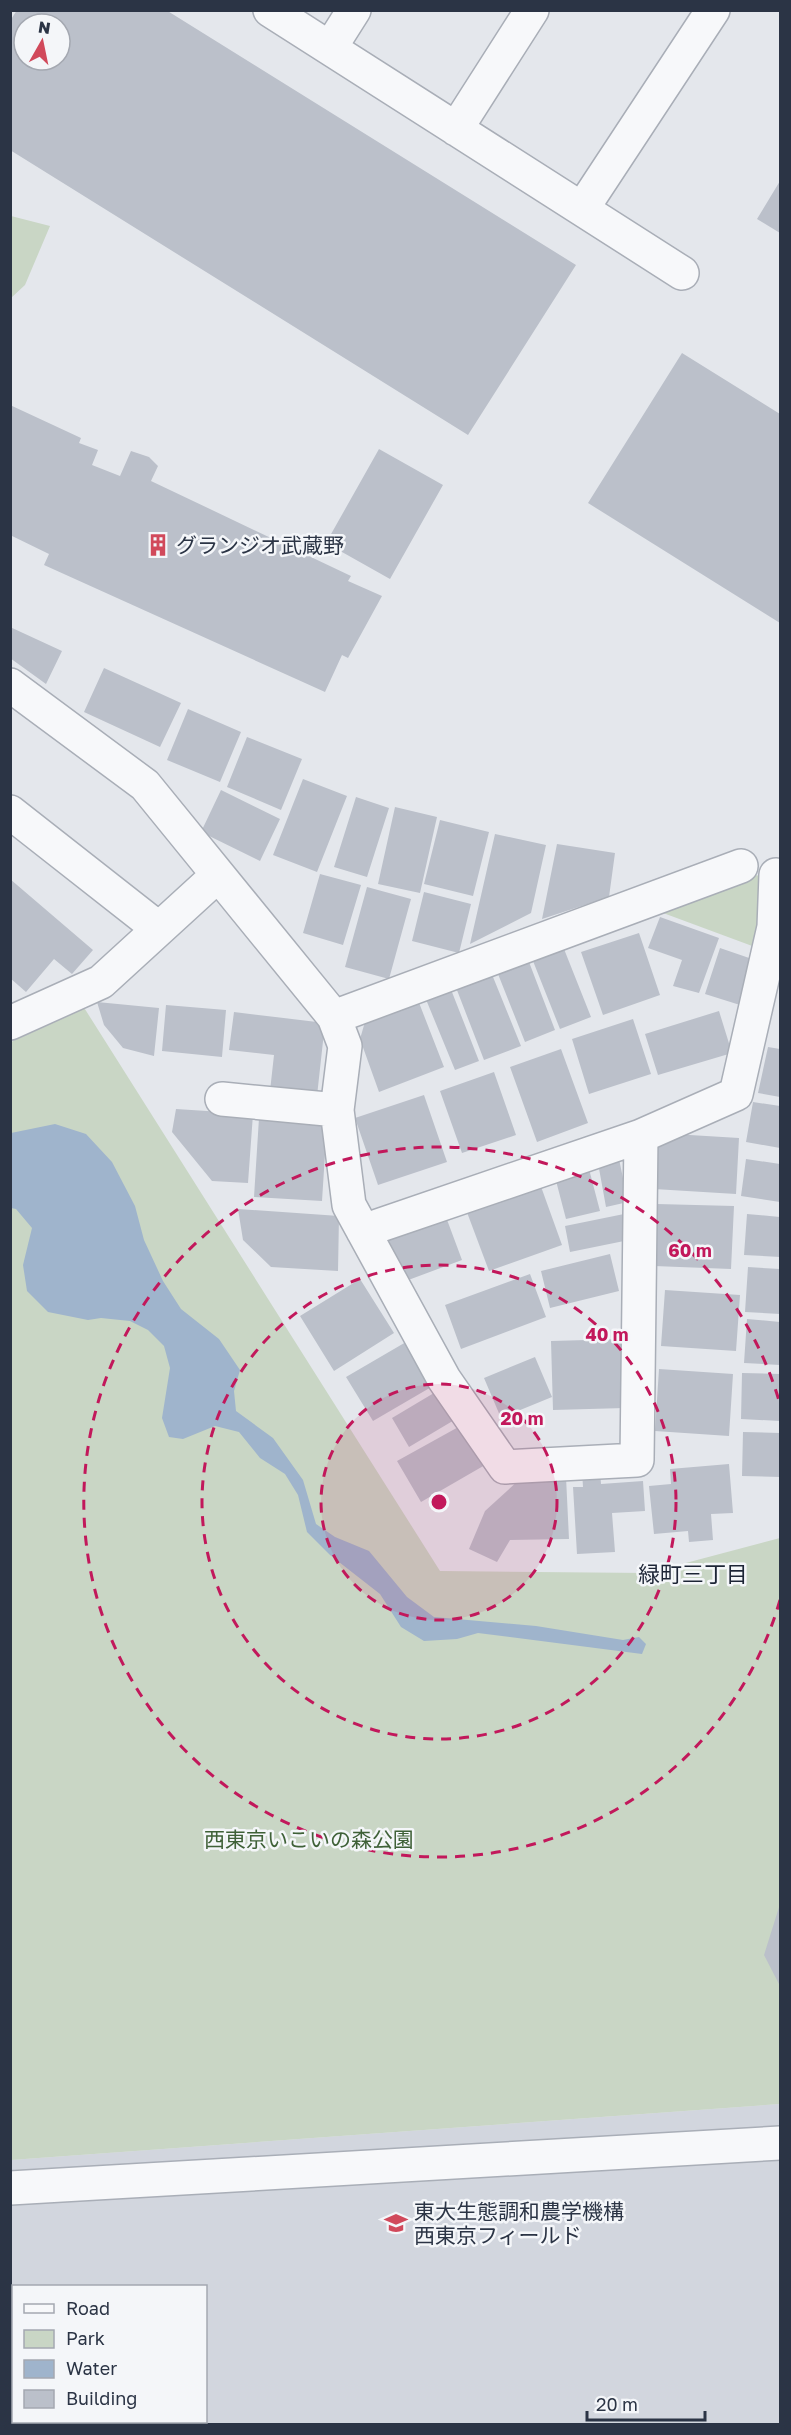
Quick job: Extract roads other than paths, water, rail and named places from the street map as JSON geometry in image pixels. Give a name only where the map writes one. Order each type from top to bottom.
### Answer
[{"type":"street","points":[[270,10],[682,273]]},
{"type":"street","points":[[330,48],[354,10]]},
{"type":"street","points":[[456,129],[532,10]]},
{"type":"street","points":[[582,209],[714,10]]},
{"type":"street","points":[[10,685],[146,785],[334,1017],[345,1046],[337,1110],[349,1205],[444,1379],[506,1467],[637,1460],[641,1136]]},
{"type":"street","points":[[10,812],[159,929]]},
{"type":"street","points":[[334,1017],[741,866]]},
{"type":"street","points":[[10,1023],[101,982],[218,875]]},
{"type":"street","points":[[363,1231],[641,1136],[736,1094],[774,927],[776,875]]},
{"type":"street","points":[[222,1099],[337,1110]]},
{"type":"street","points":[[10,2188],[780,2143]]},
{"type":"water","points":[[55,1124],[86,1134],[112,1162],[135,1206],[144,1240],[163,1281],[181,1309],[219,1339],[240,1370],[234,1391],[236,1411],[273,1438],[303,1480],[316,1524],[335,1537],[369,1551],[407,1597],[434,1617],[536,1626],[623,1640],[639,1637],[646,1644],[642,1654],[478,1633],[457,1639],[424,1641],[401,1627],[380,1594],[330,1555],[307,1532],[298,1495],[285,1474],[260,1458],[239,1432],[215,1426],[183,1439],[169,1437],[162,1418],[170,1368],[164,1346],[148,1330],[130,1321],[101,1318],[88,1320],[48,1312],[27,1291],[23,1265],[32,1228],[16,1209],[11,1208],[11,1133]]},
{"type":"place","name":"グランジオ武蔵野","points":[[158,545]]},
{"type":"place","name":"東大生態調和農学機構 西東京フィールド","points":[[396,2223]]},
{"type":"district","name":"緑町三丁目","points":[[693,1573]]},
{"type":"park label","name":"西東京いこいの森公園","points":[[309,1839]]}]
